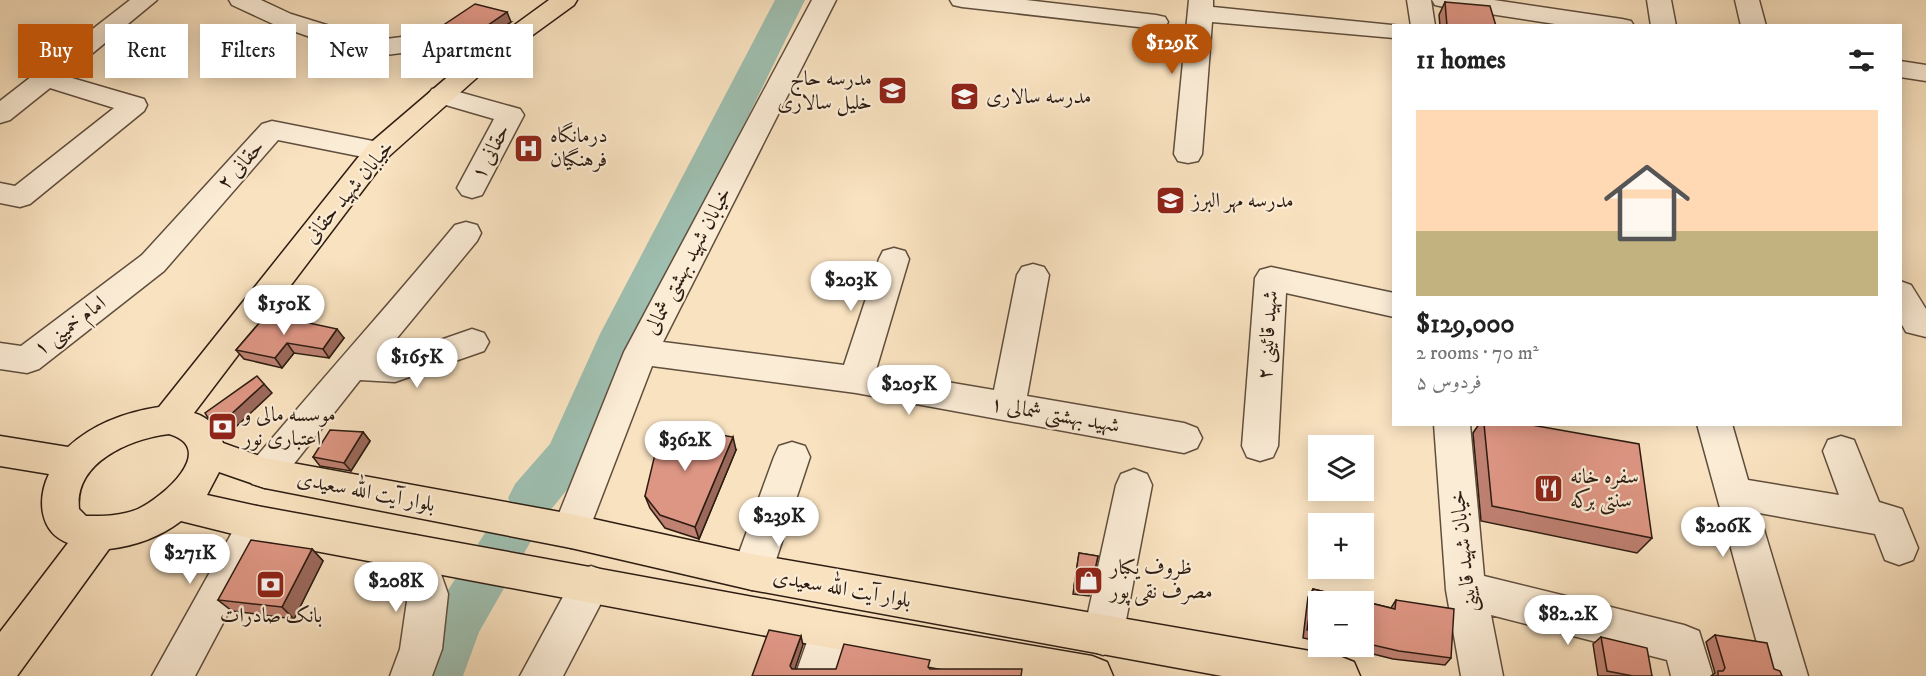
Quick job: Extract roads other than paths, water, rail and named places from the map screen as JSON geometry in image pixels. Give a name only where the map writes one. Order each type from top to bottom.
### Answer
[{"type":"main road","name":"خیابان شهید حقانی","points":[[532,24],[565,0]]},
{"type":"main road","name":"خیابان شهید حقانی","points":[[170,420],[378,151],[461,78]]},
{"type":"main road","points":[[170,420],[186,423],[198,430],[206,440],[208,453],[204,470],[176,504],[158,517],[138,526],[98,534],[80,531],[67,524],[60,512],[58,498],[63,482],[75,464],[108,438],[129,428],[150,422],[170,420]]},
{"type":"main road","points":[[0,451],[75,464]]},
{"type":"main road","name":"بلوار آیت الله سعیدی","points":[[208,453],[265,472],[572,531],[752,572],[1103,636],[1340,676]]},
{"type":"main road","name":"بلوار آیت الله سعیدی","points":[[176,504],[257,523],[830,630],[955,663],[1092,676]]},
{"type":"main road","points":[[0,665],[98,534]]},
{"type":"street","points":[[93,40],[145,0]]},
{"type":"street","points":[[241,0],[282,19],[337,36],[356,45],[378,48],[401,45]]},
{"type":"street","name":"خیابان شهید بهشتی شمالی","points":[[572,531],[640,352],[824,0]]},
{"type":"street","points":[[962,0],[1156,22]]},
{"type":"street","points":[[1419,0],[1424,24]]},
{"type":"street","points":[[1444,0],[1608,24]]},
{"type":"street","points":[[1659,0],[1664,24]]},
{"type":"street","points":[[1747,0],[1753,24]]},
{"type":"street","points":[[1188,154],[1200,6],[1392,31]]},
{"type":"street","points":[[0,114],[44,78],[135,105],[20,197],[0,193]]},
{"type":"street","name":"حقانی ۱","points":[[441,95],[510,115],[472,188]]},
{"type":"street","name":"حقانی ۲","points":[[135,276],[153,263],[272,130],[378,151]]},
{"type":"street","points":[[265,472],[351,366],[391,325],[466,233]]},
{"type":"street","points":[[856,380],[894,259]]},
{"type":"street","points":[[1008,406],[1033,275]]},
{"type":"street","name":"امام خمینی ۱","points":[[0,356],[27,360],[135,276]]},
{"type":"street","name":"شهید قائینی ۲","points":[[1260,446],[1271,278],[1392,305]]},
{"type":"street","points":[[1902,296],[1918,323],[1926,325]]},
{"type":"street","points":[[351,366],[395,369],[472,342]]},
{"type":"street","name":"شهید بهشتی شمالی ۱","points":[[640,352],[856,380],[1184,438]]},
{"type":"street","name":"خیابان شهید قایینی","points":[[1452,426],[1467,590],[1482,676]]},
{"type":"street","points":[[1715,426],[1787,676]]},
{"type":"street","points":[[1841,451],[1866,516]]},
{"type":"street","points":[[752,572],[792,457]]},
{"type":"street","points":[[1103,636],[1134,485]]},
{"type":"street","points":[[1733,493],[1889,521],[1899,548]]},
{"type":"street","points":[[173,676],[257,523]]},
{"type":"street","points":[[411,676],[421,649],[428,594],[415,552]]},
{"type":"street","points":[[541,676],[591,584]]},
{"type":"street","points":[[1467,590],[1688,661]]},
{"type":"street","points":[[816,676],[830,630]]},
{"type":"waterway","points":[[532,498],[567,456],[621,334],[790,0]]},
{"type":"waterway","points":[[436,676],[457,621],[511,534]]},
{"type":"place","name":"مدرسه حاج خلیل سالاری","points":[[893,91]]},
{"type":"place","name":"مدرسه سالاری","points":[[965,97]]},
{"type":"place","name":"درمانگاه فرهنگیان","points":[[529,148]]},
{"type":"place","name":"مدرسه مهر البرز","points":[[1171,201]]},
{"type":"place","name":"موسسه مالی و اعتباری نور","points":[[222,427]]},
{"type":"place","name":"سفره خانه سنتی برکه","points":[[1549,489]]},
{"type":"place","name":"ظروف یکبار مصرف نقی پور","points":[[1089,580]]},
{"type":"place","name":"بانک صادرات","points":[[271,585]]}]
